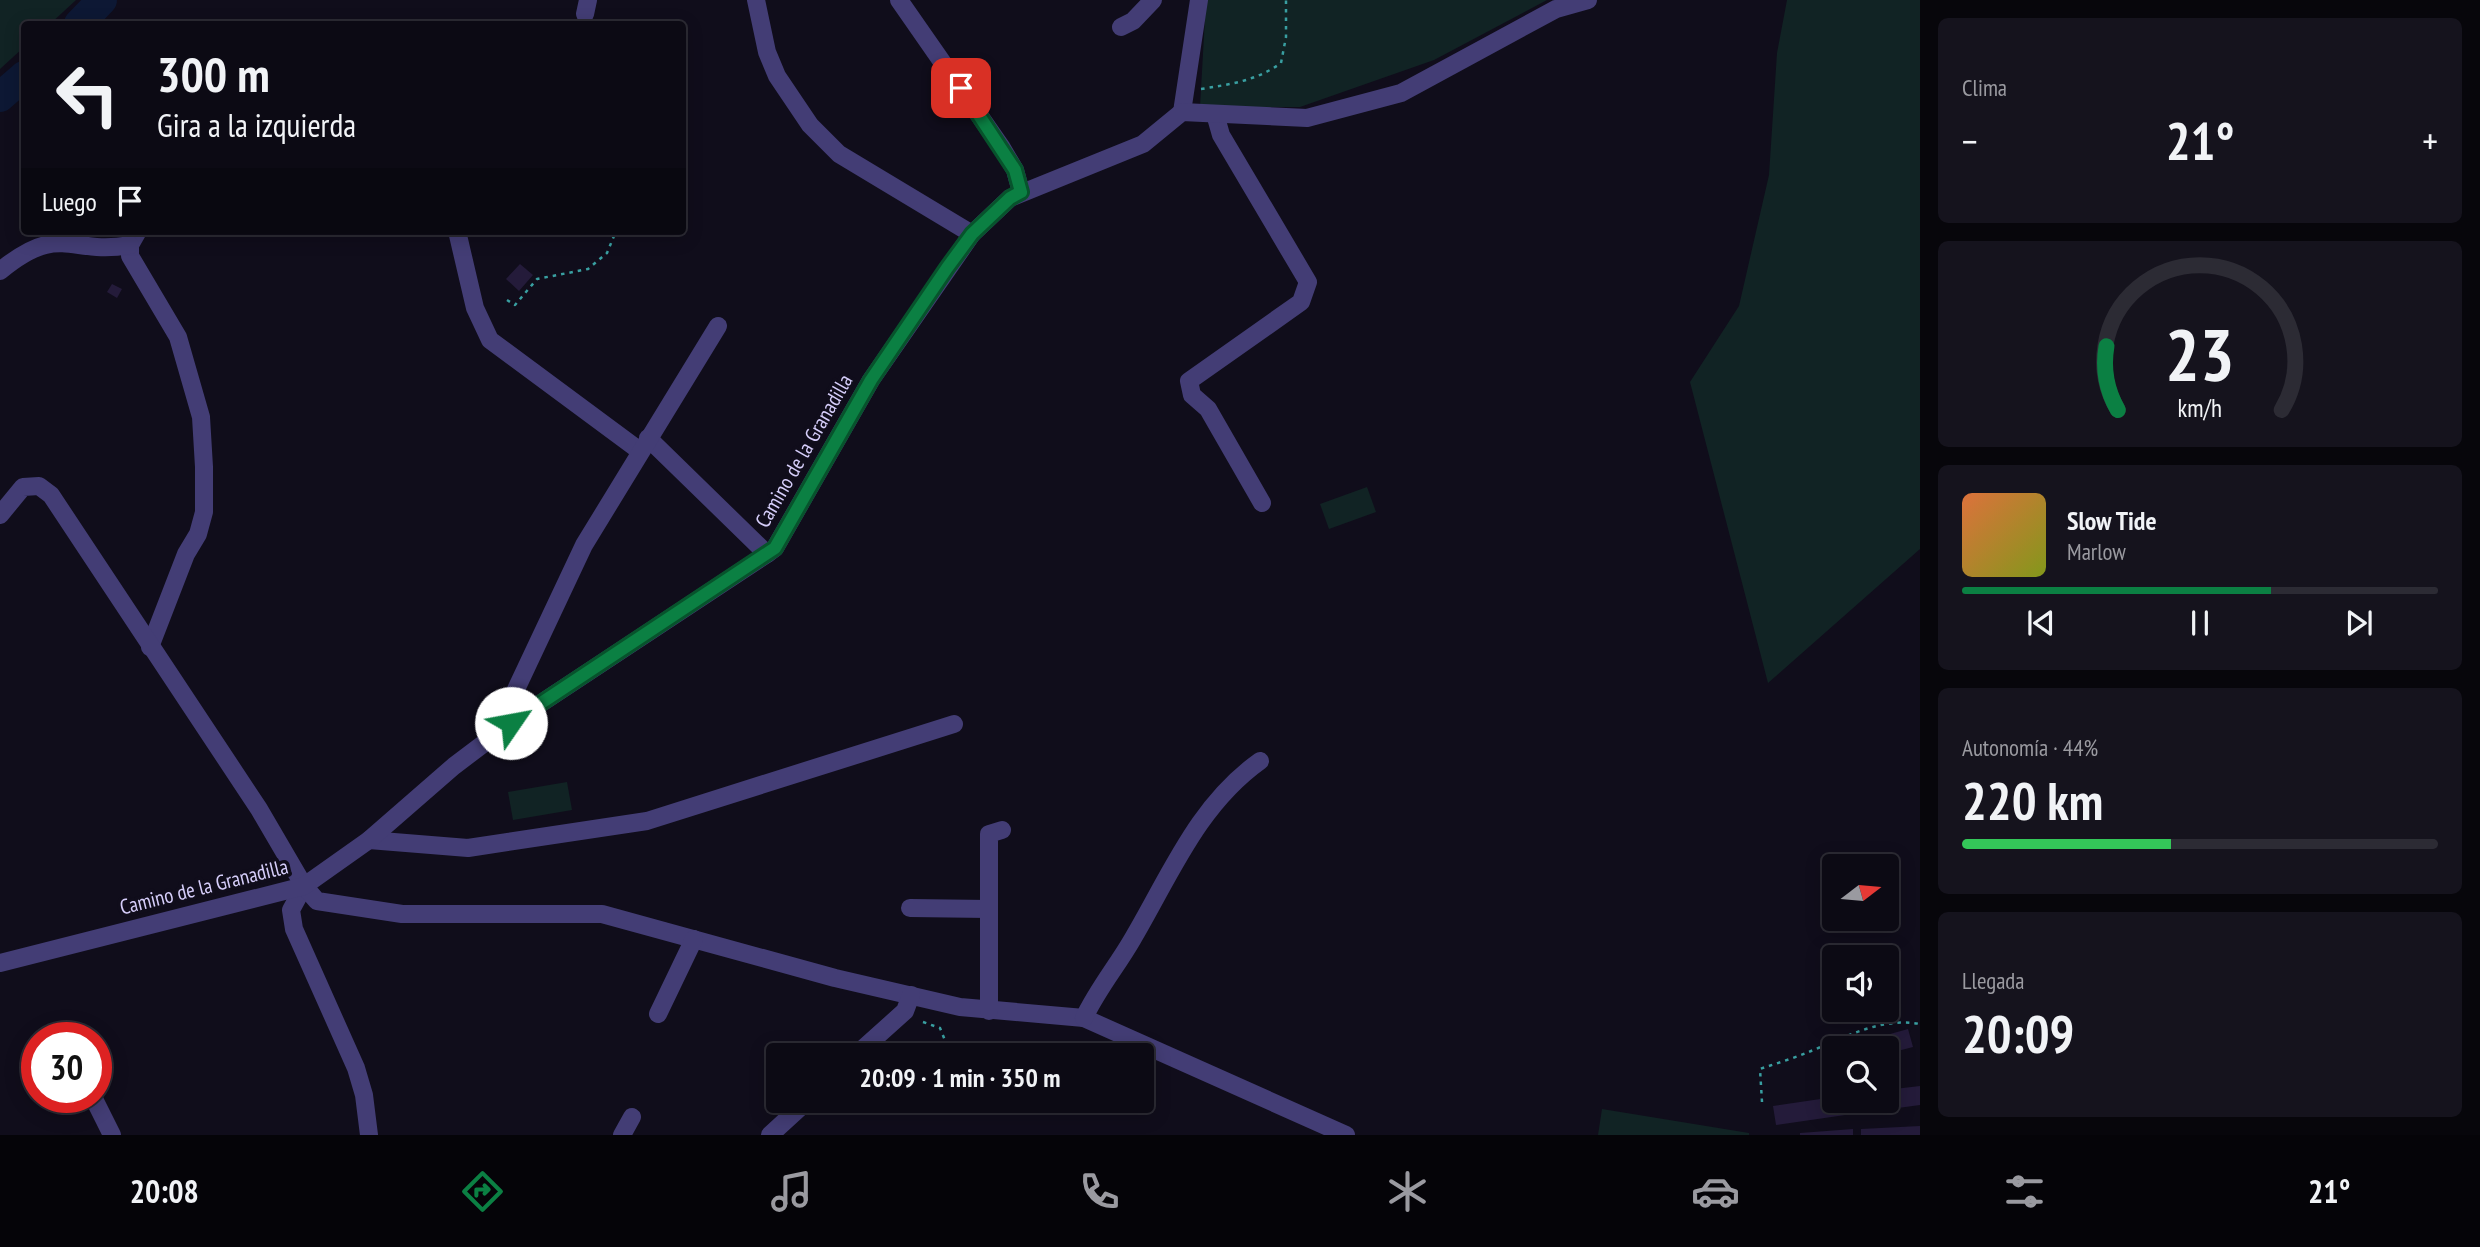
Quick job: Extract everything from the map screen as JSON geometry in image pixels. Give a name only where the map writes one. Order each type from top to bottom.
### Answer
[{"type":"street","points":[[756,0],[767,52],[777,76],[810,125],[839,154],[972,234]]},
{"type":"street","points":[[899,0],[1002,148],[1015,170],[1021,192]]},
{"type":"street","points":[[1121,27],[1133,21],[1153,0]]},
{"type":"street","points":[[1199,0],[1183,103],[1215,114],[1307,118],[1401,93],[1556,9],[1588,0]]},
{"type":"street","name":"Camino de la Granadilla","points":[[0,963],[304,886],[369,840],[454,766],[511,723],[767,554],[775,548],[871,380],[972,234],[1010,198],[1021,192],[1143,144],[1183,103]]},
{"type":"street","points":[[1215,114],[1222,135],[1308,282],[1301,302],[1191,377],[1188,386],[1192,395],[1208,409],[1262,503]]},
{"type":"street","points":[[458,235],[475,308],[490,340],[644,444],[767,554]]},
{"type":"street","points":[[0,271],[25,252],[55,241],[113,248],[134,238]]},
{"type":"street","points":[[134,238],[130,256],[178,337],[201,417],[204,467],[204,512],[198,534],[186,554],[150,647]]},
{"type":"street","points":[[511,723],[512,698],[584,545],[718,326]]},
{"type":"street","points":[[0,515],[23,487],[31,485],[45,490],[259,809],[304,886],[317,901],[402,914],[602,914],[911,995],[989,1011],[1084,1018],[1346,1135]]},
{"type":"street","points":[[369,840],[468,848],[648,821],[954,724]]},
{"type":"street","points":[[1084,1018],[1158,896],[1176,858],[1211,806],[1238,777],[1260,761]]},
{"type":"street","points":[[989,1011],[989,834],[1002,830]]},
{"type":"street","points":[[304,886],[292,910],[294,929],[356,1068],[364,1095],[369,1135]]},
{"type":"street","points":[[911,908],[989,909]]},
{"type":"street","points":[[658,1014],[694,939]]},
{"type":"street","points":[[869,1043],[905,1011],[911,995]]},
{"type":"street","points":[[101,1113],[112,1135]]},
{"type":"street","points":[[770,1135],[794,1113]]},
{"type":"street","points":[[622,1135],[632,1117]]},
{"type":"path","points":[[1183,103],[1256,78],[1281,63],[1286,37],[1286,0]]},
{"type":"path","points":[[507,300],[515,305],[537,279],[588,269],[607,253],[614,235]]},
{"type":"path","points":[[922,1022],[940,1028],[946,1043]]},
{"type":"path","points":[[1762,1102],[1760,1069],[1877,1025],[1920,1024]]},
{"type":"shaded area","points":[[0,0],[76,0],[53,21],[21,21],[21,50],[0,69]]},
{"type":"shaded area","points":[[1206,0],[1547,0],[1434,60],[1300,107],[1200,107]]},
{"type":"shaded area","points":[[1787,0],[1920,0],[1920,549],[1768,683],[1690,382],[1739,306],[1769,175],[1777,53]]},
{"type":"shaded area","points":[[1367,487],[1376,512],[1329,529],[1320,504]]},
{"type":"shaded area","points":[[567,782],[572,810],[513,820],[508,792]]},
{"type":"shaded area","points":[[1602,1109],[1749,1133],[1749,1135],[1598,1135]]},
{"type":"building","points":[[520,264],[533,275],[519,291],[506,279]]},
{"type":"building","points":[[112,284],[122,289],[117,298],[107,292]]},
{"type":"building","points":[[1908,1029],[1913,1047],[1899,1051],[1899,1036],[1883,1036]]},
{"type":"building","points":[[1920,1086],[1920,1105],[1899,1108],[1899,1088]]},
{"type":"building","points":[[1822,1099],[1822,1113],[1852,1114],[1776,1125],[1773,1106]]},
{"type":"building","points":[[1920,1126],[1920,1135],[1861,1135],[1861,1129]]},
{"type":"building","points":[[1853,1129],[1853,1135],[1800,1135],[1800,1133]]},
{"type":"waterway","points":[[82,21],[102,0]]},
{"type":"waterway","points":[[0,97],[21,79]]},
{"type":"route","points":[[511,723],[775,548],[871,380],[947,268],[972,234],[1010,198],[1021,192],[1015,170],[961,88]]}]
